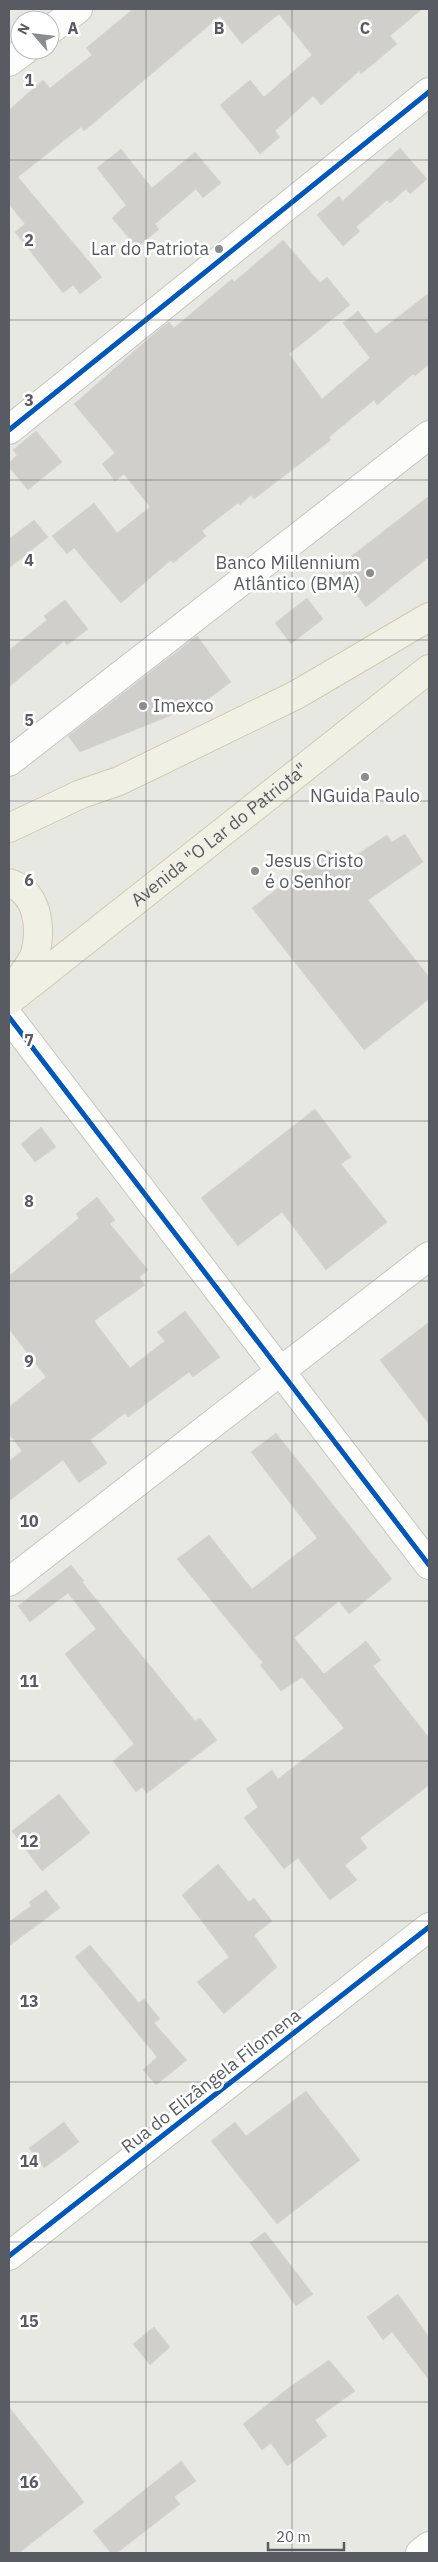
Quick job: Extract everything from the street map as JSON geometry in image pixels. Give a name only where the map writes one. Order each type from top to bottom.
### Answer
[{"type":"main road","points":[[9,828],[81,794],[119,781],[296,694],[429,617]]},
{"type":"main road","name":"Avenida \"O Lar do Patriota\"","points":[[9,1001],[429,669]]},
{"type":"main road","points":[[9,883],[14,885],[33,902],[38,926],[35,954],[9,995]]},
{"type":"street","points":[[60,22],[78,9]]},
{"type":"street","points":[[9,430],[429,92]]},
{"type":"street","points":[[9,762],[429,435]]},
{"type":"street","points":[[9,1017],[429,1565]]},
{"type":"street","points":[[9,1582],[429,1256]]},
{"type":"street","name":"Rua do Elizângela Filomena","points":[[9,2256],[429,1927]]},
{"type":"street","points":[[420,2553],[429,2546]]},
{"type":"building","points":[[133,9],[422,9],[390,36],[397,44],[361,74],[359,71],[321,105],[313,96],[275,131],[280,137],[260,154],[220,105],[250,80],[264,97],[312,55],[279,14],[242,44],[220,16],[84,131],[81,127],[18,177],[102,277],[80,294],[73,285],[63,293],[15,232],[25,224],[9,204],[9,110],[43,80],[50,88],[92,55],[86,48]]},
{"type":"building","points":[[400,148],[427,179],[410,194],[406,189],[390,203],[387,200],[356,227],[360,231],[343,246],[317,215],[339,196],[343,201]]},
{"type":"building","points":[[121,149],[152,188],[195,152],[221,183],[203,198],[196,189],[155,224],[159,229],[137,248],[112,218],[126,205],[97,168]]},
{"type":"building","points":[[283,240],[320,283],[327,277],[350,305],[289,354],[322,399],[370,358],[343,323],[358,311],[376,334],[429,293],[429,364],[415,376],[413,374],[377,405],[374,400],[329,437],[331,440],[254,499],[251,495],[240,505],[238,503],[202,531],[206,536],[173,563],[171,560],[121,603],[74,548],[67,554],[52,536],[94,503],[117,533],[150,507],[124,474],[115,481],[102,464],[115,453],[74,404],[156,332],[169,322],[174,328],[232,279],[234,282]]},
{"type":"building","points":[[36,431],[62,462],[28,490],[9,467],[9,463],[17,455],[13,450]]},
{"type":"building","points":[[429,496],[429,557],[366,607],[336,568]]},
{"type":"building","points":[[34,520],[48,537],[9,568],[9,539]]},
{"type":"building","points":[[307,598],[323,619],[291,644],[275,623]]},
{"type":"building","points":[[65,600],[88,629],[67,645],[64,641],[9,687],[9,650],[47,620],[44,616]]},
{"type":"building","points":[[197,636],[231,682],[204,702],[80,752],[68,736]]},
{"type":"building","points":[[405,834],[423,862],[368,900],[429,977],[429,999],[364,1050],[252,908],[328,850],[341,865],[387,835],[392,842]]},
{"type":"building","points":[[315,1109],[351,1157],[341,1164],[387,1222],[326,1270],[282,1212],[238,1246],[201,1198]]},
{"type":"building","points":[[41,1127],[56,1147],[35,1162],[21,1144]]},
{"type":"building","points":[[97,1197],[115,1220],[110,1224],[148,1270],[139,1277],[145,1285],[94,1321],[130,1368],[165,1341],[157,1332],[185,1311],[220,1357],[193,1377],[189,1372],[128,1417],[125,1413],[90,1440],[107,1463],[79,1483],[63,1460],[9,1501],[9,1461],[22,1451],[9,1434],[9,1407],[46,1377],[9,1329],[9,1276],[79,1218],[76,1214]]},
{"type":"building","points":[[429,1322],[429,1424],[380,1360]]},
{"type":"building","points":[[276,1433],[392,1579],[349,1614],[339,1601],[294,1638],[324,1674],[366,1641],[381,1660],[373,1666],[429,1738],[429,1785],[360,1838],[367,1848],[345,1865],[357,1880],[330,1900],[298,1858],[284,1869],[244,1818],[258,1807],[246,1789],[272,1770],[278,1779],[344,1728],[302,1677],[281,1691],[260,1665],[263,1663],[177,1559],[209,1535],[252,1589],[317,1538],[251,1452]]},
{"type":"building","points":[[71,1565],[84,1581],[82,1582],[195,1721],[200,1718],[217,1740],[147,1793],[142,1787],[136,1792],[113,1761],[134,1744],[65,1654],[96,1629],[68,1593],[30,1622],[18,1606]]},
{"type":"building","points":[[59,1794],[90,1833],[42,1871],[12,1831]]},
{"type":"building","points":[[218,1864],[249,1902],[254,1898],[272,1921],[254,1935],[277,1967],[224,2014],[197,1982],[229,1957],[182,1895]]},
{"type":"building","points":[[46,1890],[60,1908],[9,1946],[9,1922],[31,1906],[29,1902]]},
{"type":"building","points":[[90,1945],[139,2003],[144,1999],[160,2019],[154,2023],[187,2060],[156,2085],[143,2070],[157,2057],[75,1957]]},
{"type":"building","points":[[306,2091],[360,2160],[277,2224],[211,2141],[235,2122],[246,2136]]},
{"type":"building","points":[[64,2122],[79,2142],[44,2168],[29,2148]]},
{"type":"building","points":[[265,2232],[313,2294],[296,2306],[250,2243]]},
{"type":"building","points":[[398,2294],[429,2337],[429,2380],[392,2332],[383,2340],[367,2317]]},
{"type":"building","points":[[154,2327],[170,2347],[150,2365],[133,2344]]},
{"type":"building","points":[[329,2360],[355,2391],[315,2420],[327,2436],[287,2466],[271,2443],[262,2450],[243,2424],[287,2389]]},
{"type":"building","points":[[9,2407],[84,2502],[19,2553],[9,2553]]},
{"type":"building","points":[[181,2461],[196,2481],[174,2497],[180,2504],[117,2553],[111,2553],[93,2531]]},
{"type":"cycle path","points":[[9,430],[429,92]]},
{"type":"cycle path","points":[[9,1017],[429,1565]]},
{"type":"cycle path","points":[[9,2256],[429,1927]]},
{"type":"place","name":"Lar do Patriota","points":[[219,249]]},
{"type":"place","name":"Banco Millennium Atlântico (BMA)","points":[[370,573]]},
{"type":"place","name":"Imexco","points":[[143,706]]},
{"type":"place","name":"NGuida Paulo","points":[[365,777]]},
{"type":"place","name":"Jesus Cristo é o Senhor","points":[[255,871]]}]
